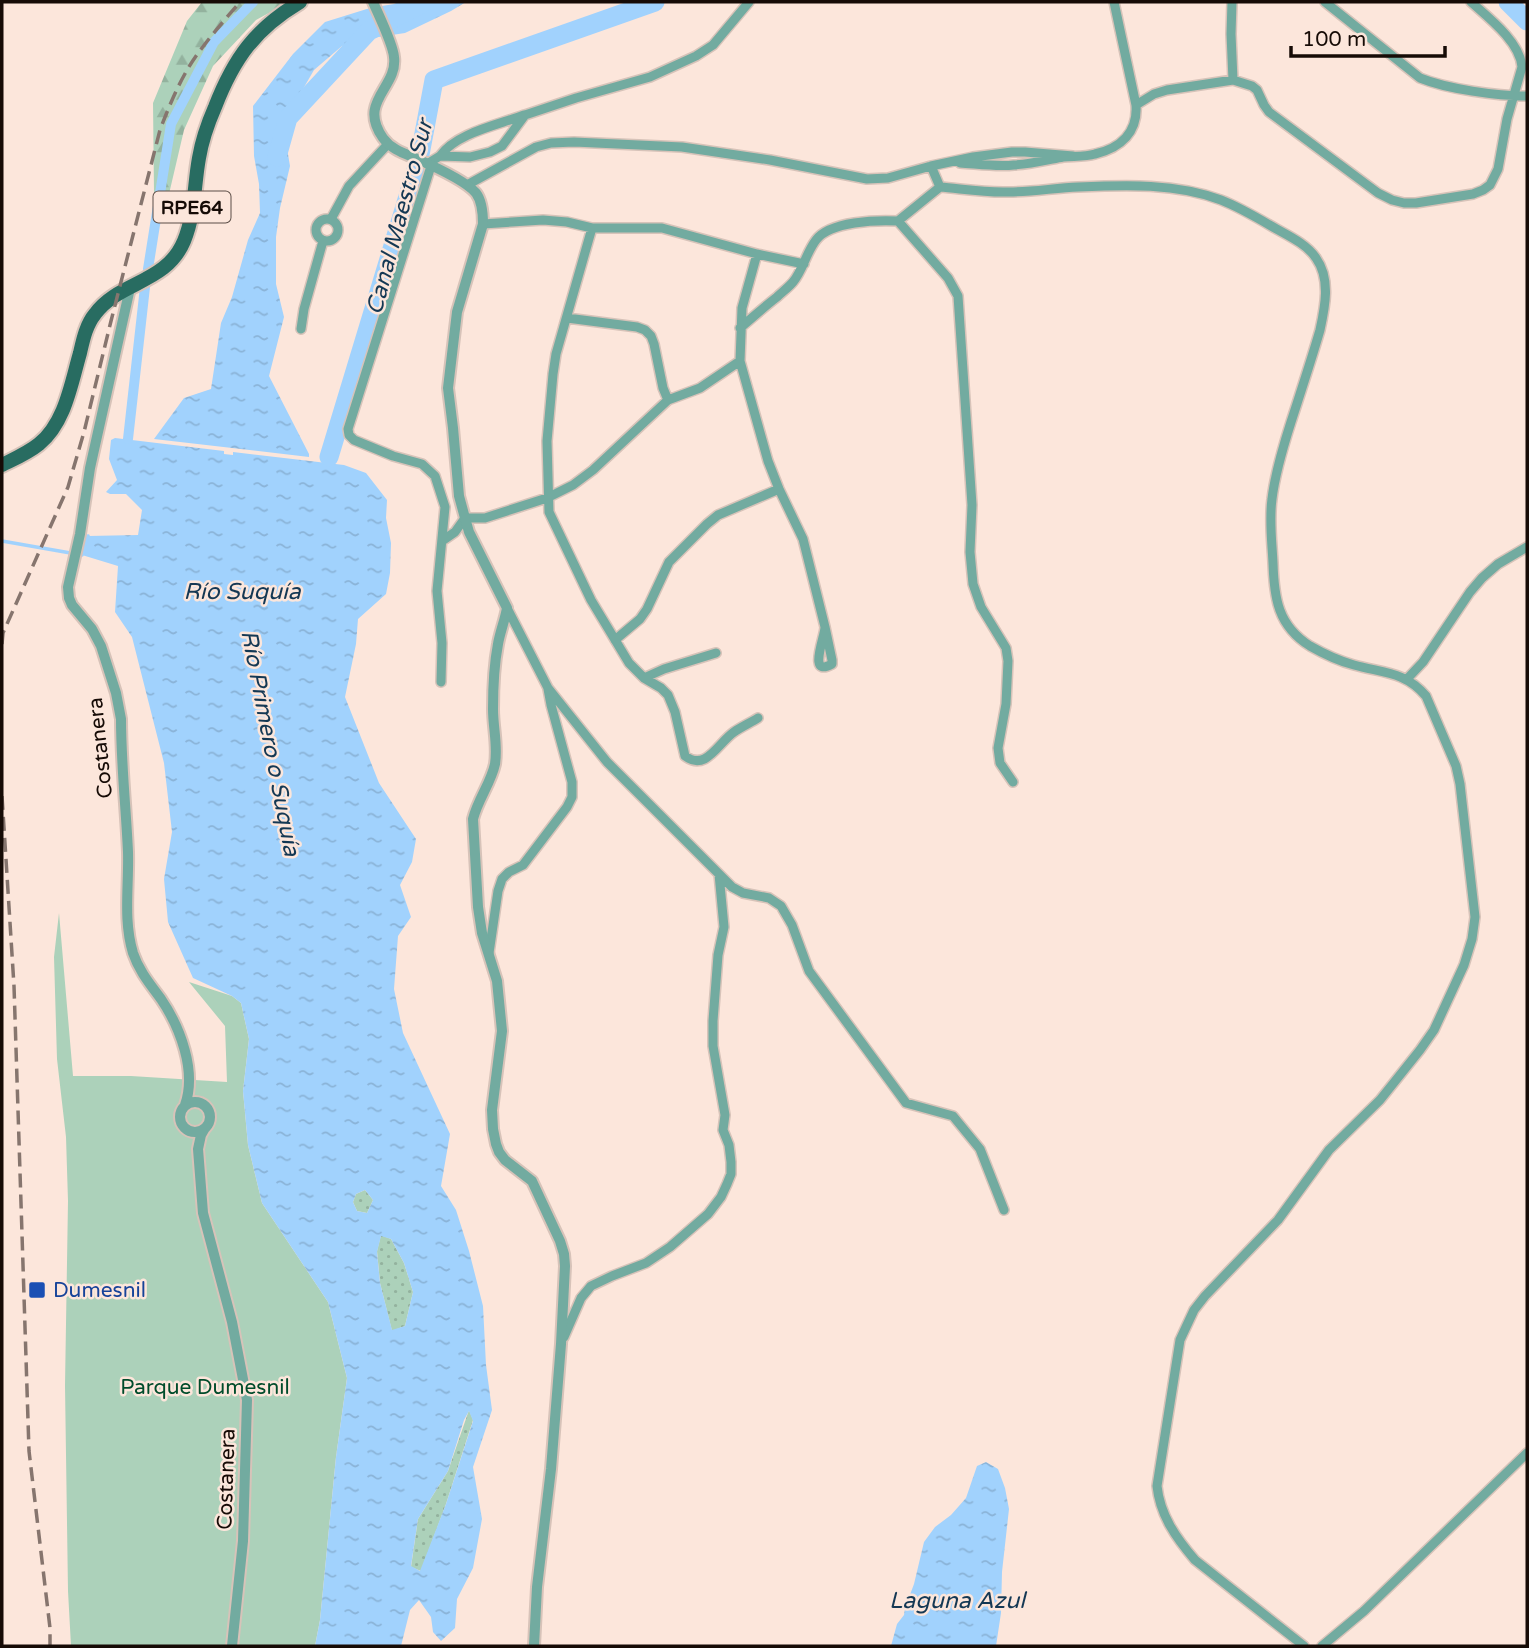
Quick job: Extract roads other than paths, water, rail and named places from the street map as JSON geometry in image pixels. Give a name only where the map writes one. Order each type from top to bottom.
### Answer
[{"type":"main road","name":"RPE64","points":[[2,465],[39,444],[51,431],[65,404],[92,317],[106,302],[153,276],[175,257],[184,241],[192,211],[202,144],[234,64],[267,24],[300,2]]},
{"type":"street","points":[[373,2],[394,54],[393,71],[377,101],[376,125],[388,144],[451,175],[467,185],[480,201],[483,224],[457,312],[448,381],[459,496],[470,532],[548,688],[607,762],[732,887],[743,893],[769,898],[781,906],[792,925],[809,971],[906,1102],[953,1116],[980,1149],[1003,1210]]},
{"type":"street","points":[[441,682],[442,643],[437,591],[445,508],[435,476],[422,464],[393,456],[354,440],[348,429],[429,165],[450,144],[463,138],[576,98],[650,78],[696,56],[713,45],[749,2]]},
{"type":"street","points":[[467,185],[536,148],[551,143],[682,147],[771,160],[867,179],[888,178],[973,157],[1025,152],[1093,155],[1106,151],[1129,135],[1137,116],[1114,2]]},
{"type":"street","points":[[1232,2],[1233,79]]},
{"type":"street","points":[[1325,2],[1420,78],[1447,86],[1527,96]]},
{"type":"street","points":[[1136,105],[1167,90],[1233,79],[1252,86],[1269,112],[1366,185],[1392,200],[1416,203],[1473,194],[1490,185],[1498,169],[1505,126],[1522,67],[1521,59],[1507,38],[1471,2]]},
{"type":"street","points":[[440,156],[470,157],[490,152],[502,146],[525,115]]},
{"type":"street","points":[[331,219],[349,186],[388,144]]},
{"type":"street","points":[[931,166],[940,187]]},
{"type":"street","points":[[740,328],[788,288],[816,239],[824,232],[858,223],[898,221],[940,187],[1008,192],[1092,186],[1180,189],[1219,200],[1248,213],[1300,243],[1316,257],[1325,282],[1324,310],[1279,462],[1272,498],[1270,517],[1274,584],[1278,604],[1281,615],[1297,637],[1311,646],[1355,666],[1393,673],[1407,679],[1426,696],[1456,766],[1465,815],[1475,917],[1464,965],[1434,1030],[1380,1100],[1329,1150],[1278,1220],[1205,1296],[1194,1310],[1180,1340],[1157,1486],[1162,1510],[1183,1546],[1214,1577],[1304,1646]]},
{"type":"street","points":[[324,219],[331,219],[337,225],[338,232],[334,239],[323,241],[317,237],[316,226],[324,219]]},
{"type":"street","points":[[483,224],[556,221],[592,228],[662,228],[804,264]]},
{"type":"street","points":[[898,221],[948,278],[958,296],[972,505],[970,552],[973,584],[981,607],[1006,648],[1006,704],[998,748],[1000,763],[1013,782]]},
{"type":"street","points":[[592,228],[553,374],[547,442],[549,512],[591,600],[629,663],[668,695],[675,712],[685,756],[692,761],[707,758],[732,733],[758,718]]},
{"type":"street","points":[[301,329],[323,241]]},
{"type":"street","points":[[757,254],[742,308],[740,361],[768,461],[803,538],[825,627]]},
{"type":"street","name":"Costanera","points":[[130,288],[93,456],[69,580],[69,598],[97,637],[118,704],[128,857],[127,916],[133,952],[142,973],[166,1007],[186,1054],[188,1096],[179,1116],[198,1149]]},
{"type":"street","points":[[567,318],[645,330],[654,344],[668,400]]},
{"type":"street","points":[[465,518],[485,518],[547,498],[573,485],[593,470],[668,400],[700,387],[740,361]]},
{"type":"street","points":[[615,640],[640,619],[669,562],[707,524],[719,515],[779,489]]},
{"type":"street","points":[[442,541],[455,532],[465,518]]},
{"type":"street","points":[[1407,679],[1423,662],[1482,578],[1498,564],[1527,547]]},
{"type":"street","points":[[507,608],[497,648],[493,711],[496,747],[494,768],[476,805],[473,819],[478,907],[482,933],[497,981],[502,1031],[492,1110],[493,1129],[499,1152],[505,1160],[533,1181],[564,1254],[561,1344],[551,1469],[537,1587],[534,1646]]},
{"type":"street","points":[[644,678],[716,653]]},
{"type":"street","points":[[489,953],[502,879],[523,865],[572,797],[572,782],[548,688]]},
{"type":"street","points":[[561,1344],[581,1298],[592,1286],[646,1263],[670,1247],[708,1214],[721,1197],[731,1174],[729,1145],[723,1130],[725,1115],[713,1046],[718,955],[724,927],[719,874]]},
{"type":"street","name":"Costanera","points":[[189,1083],[209,1112],[209,1120],[201,1135],[198,1149],[204,1213],[232,1322],[247,1400],[243,1541],[232,1646]]},
{"type":"street","points":[[185,1105],[200,1102]]},
{"type":"street","points":[[188,1130],[198,1131],[205,1128]]},
{"type":"street","points":[[1322,1646],[1364,1611],[1527,1453]]},
{"type":"water","points":[[398,2],[466,2],[405,33],[342,46],[314,70],[282,119],[290,166],[276,237],[276,284],[284,317],[269,376],[309,457],[154,439],[184,398],[211,389],[221,323],[232,297],[248,240],[260,213],[254,156],[253,106],[293,54],[325,22]]},
{"type":"water","name":"Río Suquía","points":[[115,438],[224,451],[224,454],[233,455],[233,452],[344,465],[366,473],[387,500],[386,518],[391,543],[386,594],[358,619],[356,644],[345,697],[379,783],[416,839],[412,862],[400,885],[411,917],[398,936],[394,989],[403,1033],[450,1134],[441,1186],[456,1210],[483,1306],[492,1410],[473,1467],[482,1519],[473,1568],[457,1599],[455,1628],[441,1641],[433,1632],[431,1617],[419,1600],[410,1610],[401,1646],[315,1646],[347,1378],[328,1302],[262,1203],[248,1145],[243,1091],[249,1039],[241,1003],[193,978],[168,922],[164,879],[172,832],[164,763],[132,637],[115,612],[118,566],[82,555],[88,536],[138,535],[142,510],[126,494],[106,492],[117,480],[109,459],[111,440]],"holes":[[[365,1190],[373,1200],[367,1213],[357,1211],[353,1202],[356,1194]],[[381,1236],[391,1239],[404,1263],[413,1292],[405,1326],[392,1330],[380,1283],[377,1252]],[[469,1411],[473,1421],[446,1504],[420,1571],[411,1566],[418,1519],[448,1471]]]},
{"type":"water","name":"Laguna Azul","points":[[986,1462],[998,1469],[1009,1509],[996,1646],[891,1646],[914,1584],[924,1542],[935,1527],[951,1515],[966,1498],[977,1466]]},
{"type":"waterway","points":[[148,269],[171,124],[214,42],[253,2]]},
{"type":"waterway","name":"Río Primero o Suquía","points":[[277,157],[288,118],[369,31],[425,2]]},
{"type":"waterway","name":"Canal Maestro Sur","points":[[329,457],[419,160],[434,80],[655,2]]},
{"type":"waterway","name":"Canal Maestro Sur","points":[[1508,2],[1527,21]]},
{"type":"waterway","points":[[128,439],[145,287]]},
{"type":"waterway","points":[[2,541],[82,555],[88,536]]},
{"type":"railway","points":[[2,644],[3,633],[68,487],[160,130],[189,67],[240,2]]},
{"type":"railway","points":[[2,796],[14,986],[29,1451],[50,1646]]},
{"type":"place","name":"Dumesnil","points":[[37,1290]]},
{"type":"park label","name":"Parque Dumesnil","points":[[205,1387]]}]
